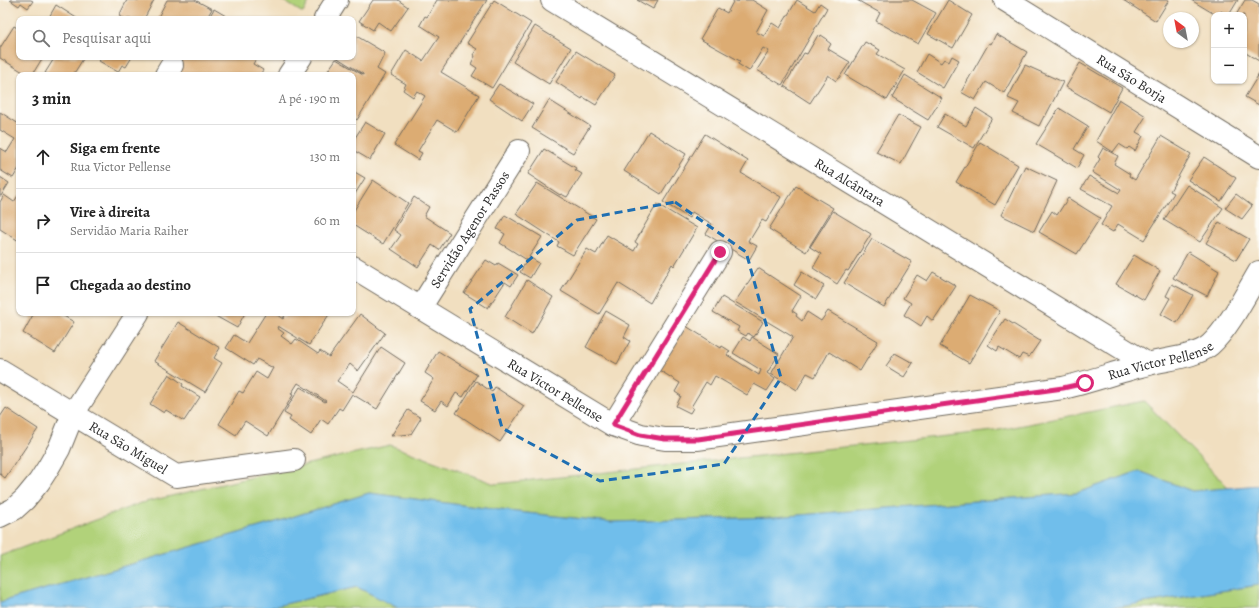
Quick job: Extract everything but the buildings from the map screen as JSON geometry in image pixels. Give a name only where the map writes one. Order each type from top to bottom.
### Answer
[{"type":"street","points":[[327,16],[337,0]]},
{"type":"street","name":"Rua Alcântara","points":[[552,0],[1148,364]]},
{"type":"street","name":"Rua São Borja","points":[[1005,0],[1259,157]]},
{"type":"street","points":[[291,72],[299,60]]},
{"type":"street","name":"Servidão Agenor Passos","points":[[420,308],[519,151]]},
{"type":"street","points":[[613,425],[720,252]]},
{"type":"street","name":"Rua Victor Pellense","points":[[356,269],[613,425],[640,435],[665,439],[698,439],[1063,388],[1148,364],[1193,354],[1209,346],[1222,331],[1259,272]]},
{"type":"street","points":[[0,516],[14,509],[39,482],[59,449],[73,414],[136,316]]},
{"type":"street","name":"Rua São Miguel","points":[[0,370],[176,476],[294,460]]},
{"type":"highlighted area","points":[[675,202],[746,252],[781,378],[724,464],[600,481],[502,428],[470,309],[577,220]]},
{"type":"green space","points":[[282,0],[310,0],[303,13]]},
{"type":"green space","points":[[1144,401],[1229,488],[1192,491],[1139,471],[1077,493],[774,517],[612,522],[508,511],[369,493],[263,526],[0,602],[0,556],[141,503],[390,445],[495,484],[994,431]]},
{"type":"green space","points":[[1259,585],[1259,608],[1112,608]]},
{"type":"green space","points":[[357,587],[398,608],[268,608]]},
{"type":"water","points":[[1139,471],[1192,491],[1259,485],[1259,585],[1112,608],[398,608],[357,587],[268,608],[0,608],[0,602],[263,526],[369,493],[508,511],[612,522],[774,517],[1077,493]]},
{"type":"route","points":[[720,252],[613,425],[640,435],[665,439],[698,439],[1063,388],[1085,383]]}]
